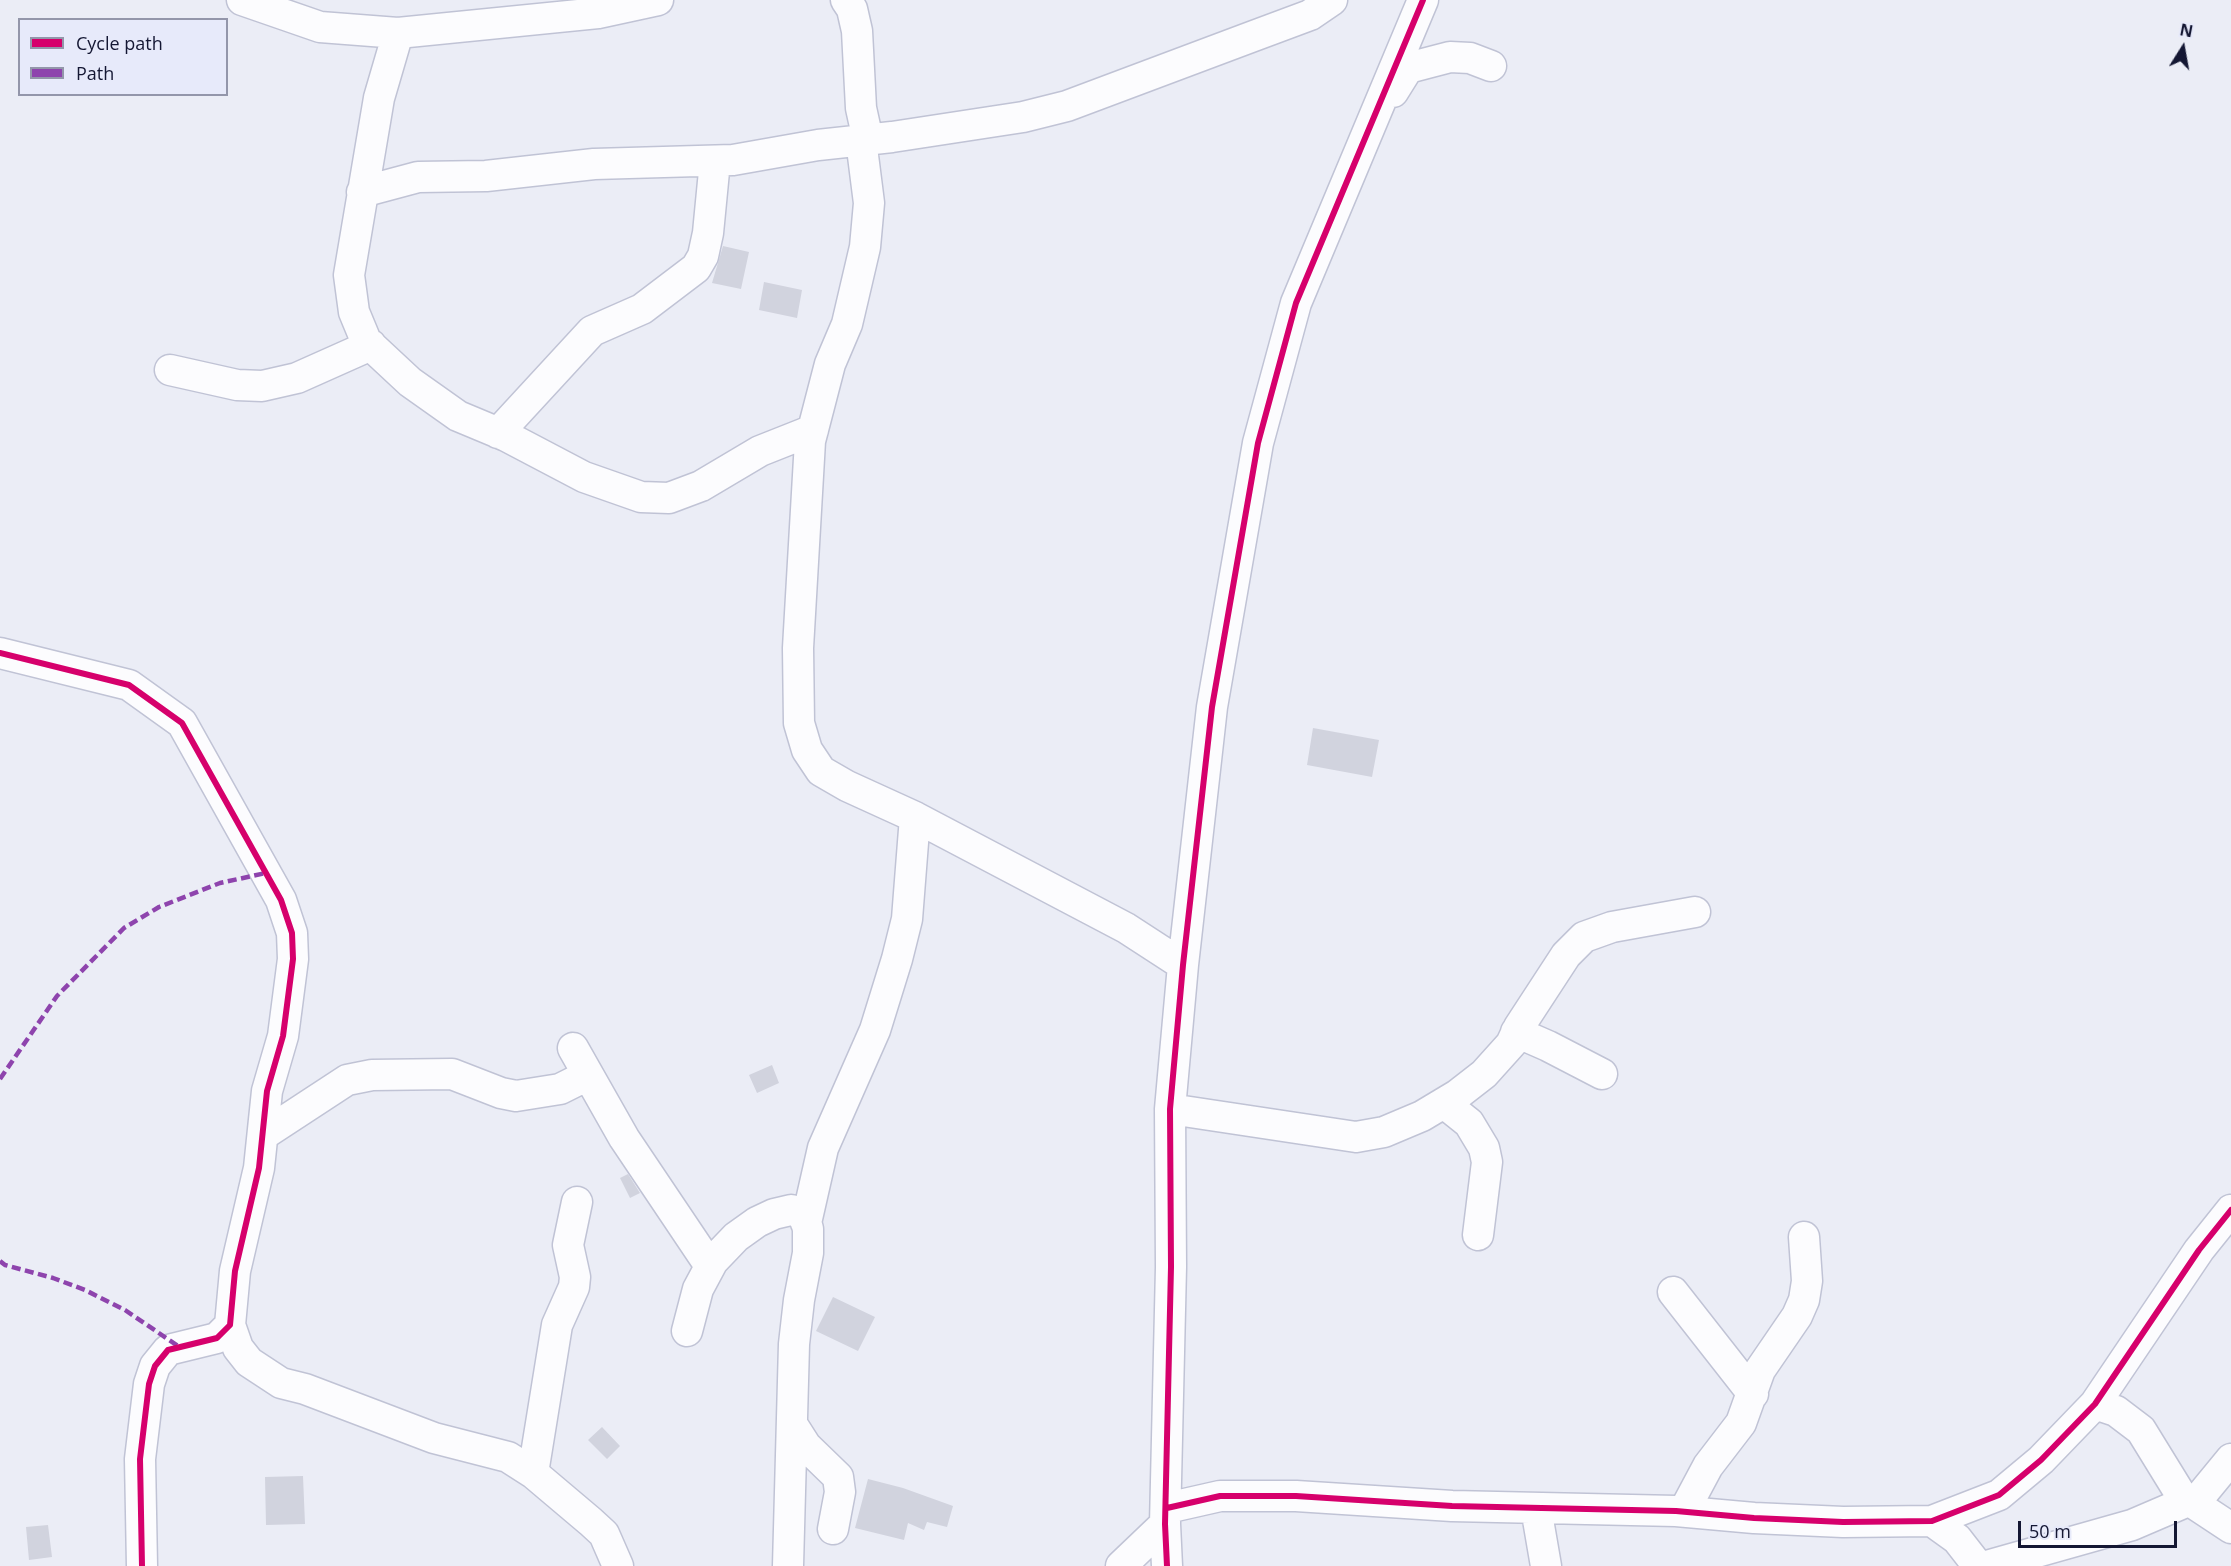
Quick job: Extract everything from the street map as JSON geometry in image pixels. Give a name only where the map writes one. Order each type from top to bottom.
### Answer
[{"type":"street","points":[[242,0],[320,27],[398,33],[479,12],[598,13],[658,0]]},
{"type":"street","points":[[846,0],[852,9],[857,31],[869,203],[865,247],[847,324],[830,364],[813,430],[798,648],[799,723],[807,750],[821,771],[915,817],[1126,928],[1183,965]]},
{"type":"street","points":[[362,192],[418,177],[486,176],[594,164],[715,161],[963,127],[1067,106],[1311,15],[1332,0]]},
{"type":"street","points":[[1167,1566],[1170,1109],[1183,965],[1212,707],[1258,443],[1296,303],[1374,123],[1423,0]]},
{"type":"street","points":[[398,33],[379,98],[349,275],[354,312],[366,341],[410,382],[458,416],[498,433],[584,477],[641,497],[669,498],[701,486],[760,452],[813,430]]},
{"type":"street","points":[[1374,123],[1408,68],[1450,57],[1470,58],[1491,66]]},
{"type":"street","points":[[498,433],[592,331],[642,309],[696,268],[708,233],[715,161]]},
{"type":"street","points":[[170,370],[237,385],[262,386],[297,378],[371,345]]},
{"type":"street","points":[[0,653],[129,685],[182,723],[281,900],[292,933],[293,959],[283,1036],[267,1091],[259,1168],[235,1271],[230,1325],[238,1348],[249,1362],[281,1383],[305,1389],[434,1438],[508,1457],[533,1473],[604,1534],[618,1566]]},
{"type":"street","points":[[788,1566],[795,1333],[808,1253],[806,1223],[822,1149],[875,1030],[897,959],[907,919],[915,817]]},
{"type":"street","points":[[1170,1109],[1356,1137],[1384,1132],[1444,1103],[1484,1074],[1511,1044],[1516,1032],[1566,955],[1584,937],[1612,927],[1695,912]]},
{"type":"street","points":[[1516,1032],[1602,1074]]},
{"type":"street","points":[[573,1048],[663,1200],[710,1266]]},
{"type":"street","points":[[263,1135],[347,1080],[372,1075],[452,1074],[501,1093],[516,1096],[560,1089],[588,1075]]},
{"type":"street","points":[[1444,1103],[1469,1123],[1484,1148],[1487,1162],[1478,1235]]},
{"type":"street","points":[[533,1473],[557,1325],[574,1287],[575,1277],[568,1245],[578,1203]]},
{"type":"street","points":[[687,1331],[698,1289],[710,1266],[736,1237],[757,1222],[774,1214],[791,1210],[798,1212],[806,1223]]},
{"type":"street","points":[[1121,1566],[1166,1516],[1221,1496],[1257,1495],[1536,1508],[1684,1511],[1754,1518],[1843,1522],[1932,1521],[1999,1495],[2041,1460],[2094,1404],[2193,1260],[2231,1210]]},
{"type":"street","points":[[1684,1511],[1708,1466],[1741,1423],[1760,1370],[1797,1316],[1804,1299],[1807,1258],[1804,1237]]},
{"type":"street","points":[[1673,1292],[1753,1394]]},
{"type":"street","points":[[142,1566],[140,1458],[149,1384],[155,1366],[168,1350],[217,1338],[230,1325]]},
{"type":"street","points":[[2094,1404],[2116,1411],[2141,1430],[2171,1481],[2191,1502],[2231,1528]]},
{"type":"street","points":[[792,1424],[806,1446],[838,1478],[840,1492],[833,1529]]},
{"type":"street","points":[[1987,1566],[2132,1525],[2191,1502],[2231,1459]]},
{"type":"street","points":[[1536,1508],[1546,1566]]},
{"type":"street","points":[[1932,1521],[1957,1539],[1978,1566]]},
{"type":"building","points":[[723,246],[749,252],[741,289],[712,283]]},
{"type":"building","points":[[764,282],[802,290],[797,318],[759,310]]},
{"type":"building","points":[[1313,728],[1379,740],[1372,777],[1307,765]]},
{"type":"building","points":[[772,1065],[779,1083],[757,1093],[749,1075]]},
{"type":"building","points":[[628,1174],[640,1193],[630,1198],[620,1178]]},
{"type":"building","points":[[833,1297],[875,1317],[858,1351],[816,1331]]},
{"type":"building","points":[[602,1427],[620,1446],[607,1459],[588,1440]]},
{"type":"building","points":[[303,1476],[305,1524],[266,1525],[265,1477]]},
{"type":"building","points":[[868,1479],[903,1488],[953,1506],[947,1527],[927,1522],[924,1530],[908,1523],[904,1540],[855,1528]]},
{"type":"building","points":[[48,1525],[52,1557],[29,1560],[26,1527]]},
{"type":"marked path","points":[[0,1079],[57,996],[124,928],[159,907],[220,883],[266,873]]},
{"type":"marked path","points":[[0,1261],[5,1265],[53,1278],[85,1290],[125,1310],[178,1346]]},
{"type":"cycle path","points":[[1167,1566],[1165,1524],[1171,1267],[1170,1109],[1183,965],[1212,707],[1258,443],[1296,303],[1423,0]]},
{"type":"cycle path","points":[[0,653],[129,685],[182,723],[281,900],[292,933],[293,959],[283,1036],[267,1091],[259,1168],[235,1271],[230,1325],[217,1338],[168,1350],[155,1366],[149,1384],[140,1459],[142,1566]]},
{"type":"cycle path","points":[[1167,1508],[1220,1496],[1296,1496],[1452,1506],[1676,1511],[1754,1518],[1843,1522],[1932,1521],[1999,1495],[2041,1460],[2095,1404],[2199,1250],[2231,1210]]}]
